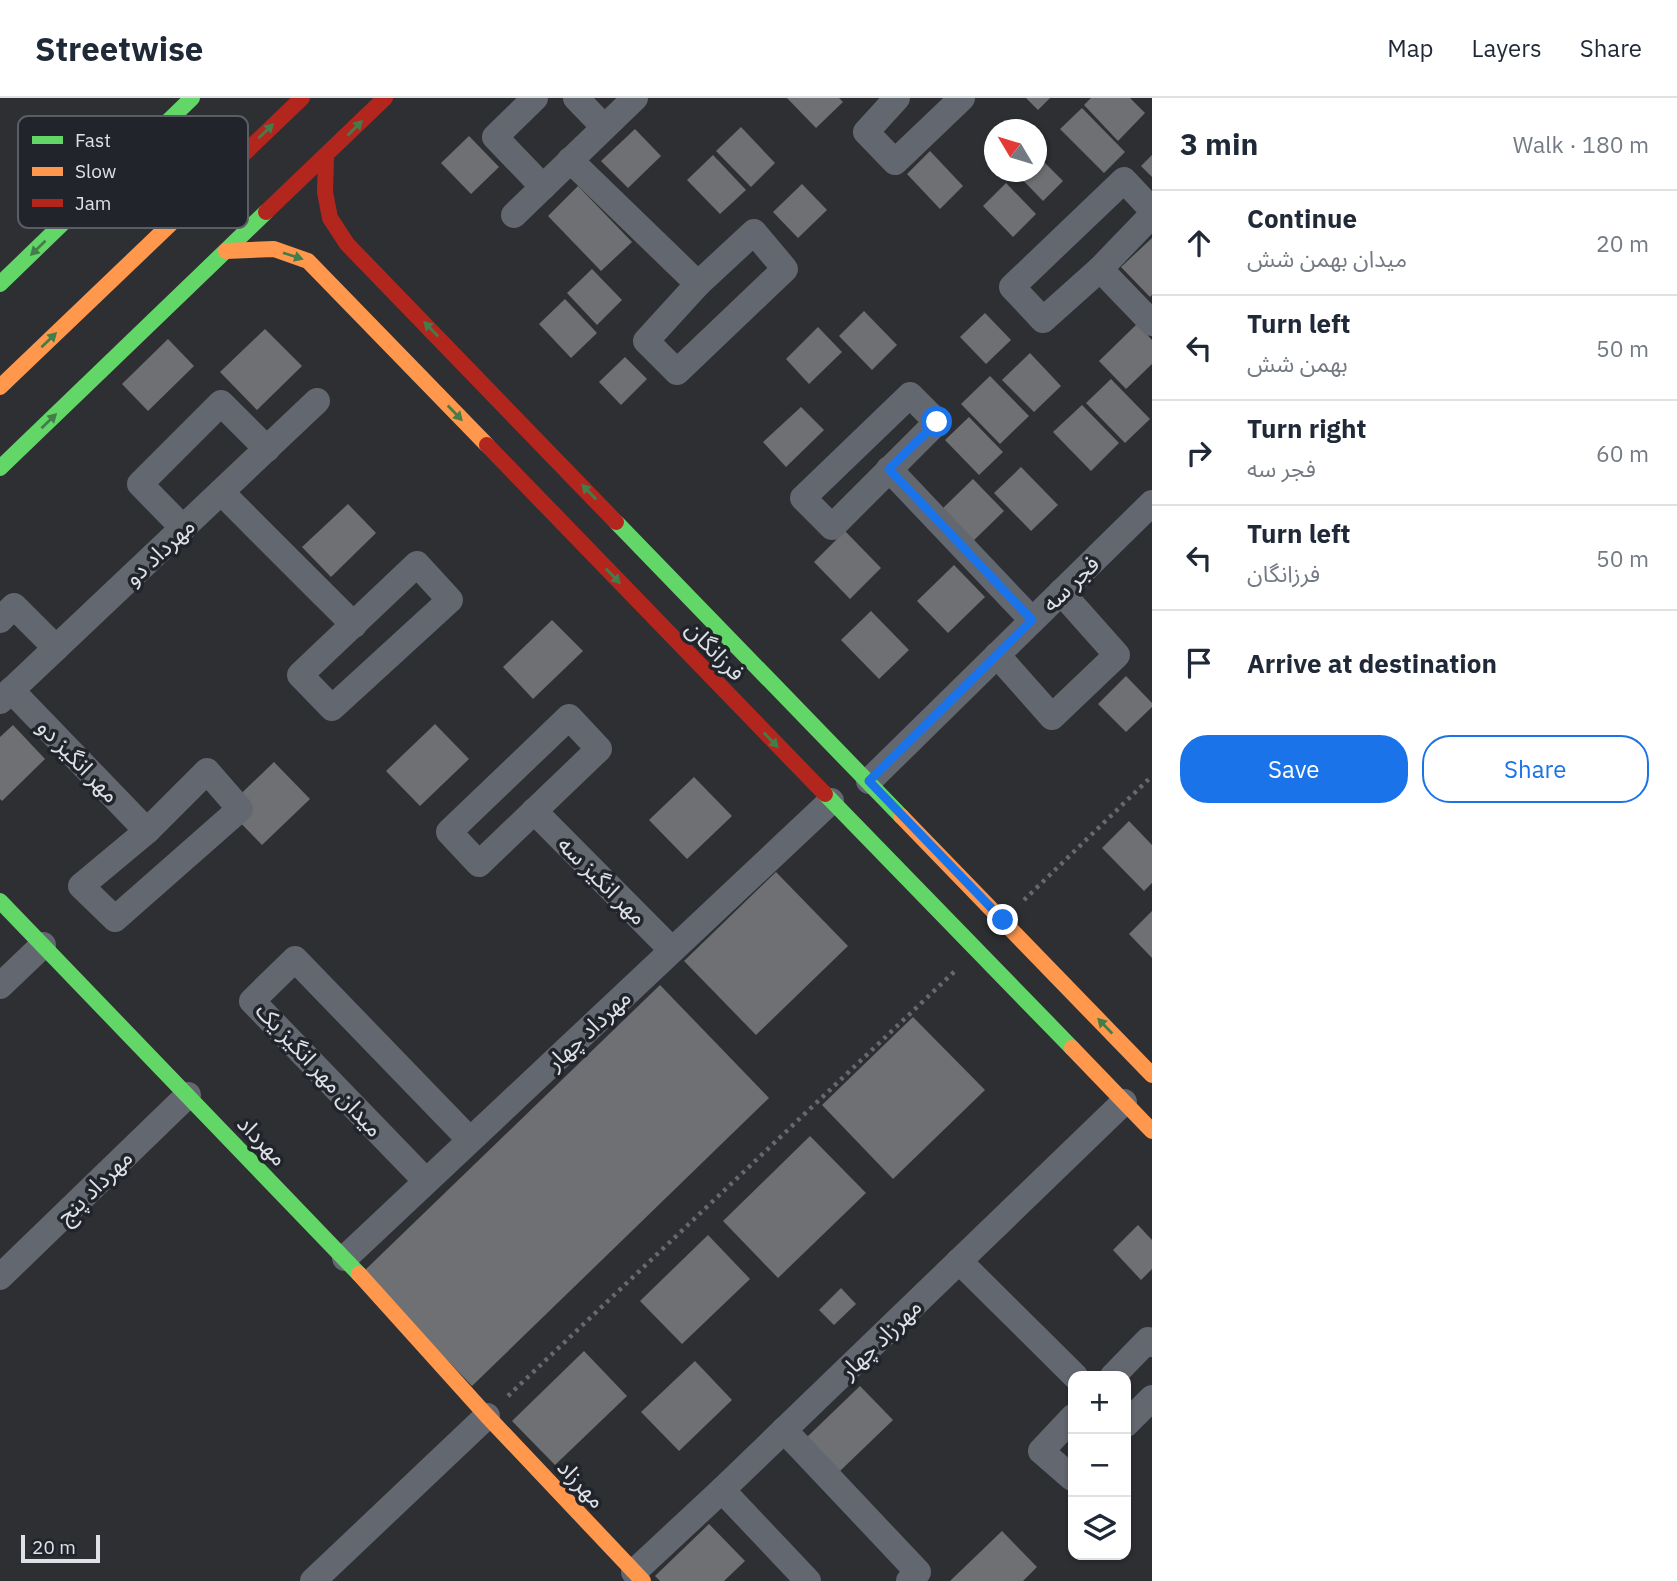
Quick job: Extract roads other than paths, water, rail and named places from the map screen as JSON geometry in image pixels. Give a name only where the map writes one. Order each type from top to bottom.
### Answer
[{"type":"street","points":[[248,150],[302,98]]},
{"type":"street","points":[[0,468],[386,98]]},
{"type":"street","points":[[535,98],[495,137],[543,187]]},
{"type":"street","points":[[576,98],[604,127]]},
{"type":"street","points":[[514,215],[635,98]]},
{"type":"street","points":[[897,98],[866,132],[895,162],[962,98]]},
{"type":"street","points":[[168,116],[182,102]]},
{"type":"street","name":"فرزانگان","points":[[326,157],[325,192],[330,218],[347,244],[1151,1073]]},
{"type":"street","points":[[570,160],[698,284]]},
{"type":"street","points":[[1124,180],[1152,212],[1100,269],[1043,320],[1013,287],[1124,180]]},
{"type":"street","points":[[0,284],[56,228]]},
{"type":"street","points":[[0,387],[166,228]]},
{"type":"street","points":[[754,232],[785,269],[677,372],[646,341],[698,284],[754,232]]},
{"type":"street","name":"فرزانگان","points":[[226,251],[274,249],[308,261],[361,301],[831,801],[1152,1131]]},
{"type":"street","points":[[1100,269],[1152,323]]},
{"type":"street","points":[[361,301],[376,285],[390,286]]},
{"type":"street","points":[[910,395],[937,422],[889,469],[832,527],[803,498],[910,395]]},
{"type":"street","name":"مهرداد دو","points":[[6,695],[317,401]]},
{"type":"street","points":[[183,528],[140,484],[220,403],[267,449]]},
{"type":"street","points":[[889,469],[1032,620]]},
{"type":"street","points":[[221,492],[354,625]]},
{"type":"street","name":"فجر سه","points":[[869,781],[1152,503]]},
{"type":"street","points":[[416,564],[450,600],[332,708],[300,675],[354,625],[416,564]]},
{"type":"street","points":[[997,655],[1052,717],[1117,655],[1061,592]]},
{"type":"street","points":[[0,620],[14,606],[56,648]]},
{"type":"street","name":"مهر انگیز دو","points":[[6,695],[147,831]]},
{"type":"street","points":[[569,717],[598,749],[534,811],[479,864],[449,832],[569,717]]},
{"type":"street","points":[[206,771],[240,809],[115,919],[81,886],[147,831],[206,771]]},
{"type":"street","name":"مهرداد چهار","points":[[345,1258],[831,801]]},
{"type":"street","name":"مهر انگیز سه","points":[[534,811],[673,950]]},
{"type":"street","name":"مهرداد","points":[[0,901],[345,1258],[488,1416]]},
{"type":"street","points":[[0,986],[43,945]]},
{"type":"street","name":"میدان مهر انگیز یک","points":[[426,1181],[252,1001],[295,959],[470,1140]]},
{"type":"street","name":"مهرداد پنج","points":[[0,1277],[188,1095]]},
{"type":"street","name":"مهرزاد چهار","points":[[638,1576],[722,1490],[1124,1102]]},
{"type":"street","points":[[959,1261],[1070,1371]]},
{"type":"street","points":[[1118,1371],[1148,1340],[1152,1344]]},
{"type":"street","points":[[1131,1419],[1152,1398]]},
{"type":"street","points":[[313,1581],[488,1416]]},
{"type":"street","name":"مهرزاد","points":[[488,1416],[638,1576]]},
{"type":"street","points":[[1068,1423],[1041,1451],[1068,1475]]},
{"type":"street","points":[[784,1430],[918,1572],[909,1581]]},
{"type":"street","points":[[722,1490],[808,1581]]}]
